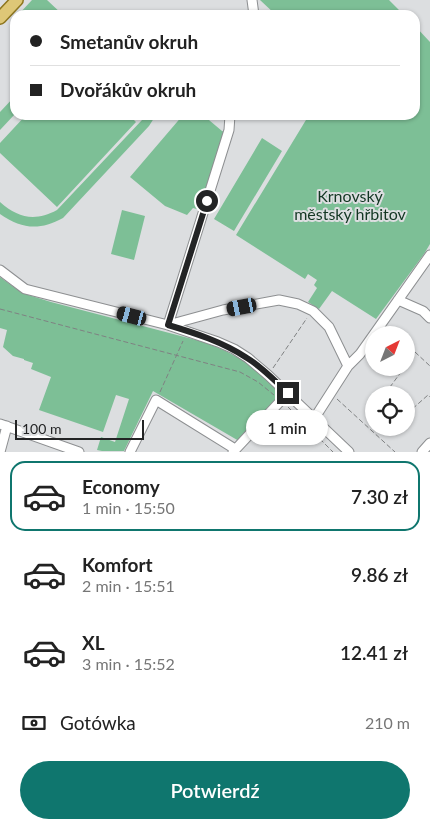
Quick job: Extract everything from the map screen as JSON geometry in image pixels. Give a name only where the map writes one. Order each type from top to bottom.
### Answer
[{"type":"main road","points":[[1,16],[17,0]]},
{"type":"street","points":[[168,325],[230,130],[230,120]]},
{"type":"street","points":[[314,419],[348,366],[360,354],[430,255]]},
{"type":"street","points":[[0,270],[25,289],[168,325],[218,342],[234,350],[248,358],[268,375],[349,452]]},
{"type":"street","points":[[168,325],[223,310],[279,300],[298,304],[312,311],[329,327],[348,366]]},
{"type":"street","points":[[398,300],[422,311],[430,318]]},
{"type":"street","points":[[130,452],[156,400],[234,450],[288,393]]},
{"type":"street","points":[[0,452],[4,425],[79,452]]},
{"type":"street","points":[[422,452],[430,443]]},
{"type":"path","points":[[0,309],[240,372],[258,382],[281,401],[334,452]]},
{"type":"path","points":[[268,375],[312,311]]},
{"type":"path","points":[[156,400],[188,331]]},
{"type":"path","points":[[415,352],[430,366]]},
{"type":"path","points":[[390,386],[398,376]]},
{"type":"path","points":[[331,393],[395,452]]},
{"type":"path","points":[[415,407],[428,395],[430,397]]},
{"type":"green space","points":[[32,0],[47,0],[58,10],[23,10]]},
{"type":"green space","points":[[260,0],[389,0],[399,10],[271,10]]},
{"type":"green space","name":"Krnovský městský hřbitov","points":[[420,31],[430,42],[430,244],[376,319],[332,291],[319,309],[308,302],[317,288],[314,285],[317,280],[308,274],[305,279],[236,235],[306,120],[420,120]]},
{"type":"green space","points":[[10,101],[10,119],[0,130],[0,112]]},
{"type":"green space","points":[[21,120],[134,120],[136,122],[57,207],[0,153],[0,143]]},
{"type":"green space","points":[[142,120],[153,120],[63,218],[46,225],[31,227],[23,225],[0,214],[0,202],[13,212],[34,217],[57,210]]},
{"type":"green space","points":[[179,120],[209,120],[225,132],[200,210],[193,208],[187,215],[165,206],[130,177]]},
{"type":"green space","points":[[262,138],[282,151],[234,231],[214,219]]},
{"type":"green space","points":[[122,210],[145,216],[134,260],[111,254]]},
{"type":"green space","points":[[0,277],[22,293],[217,347],[247,363],[283,394],[239,441],[153,391],[124,451],[97,450],[101,437],[115,442],[129,399],[116,395],[103,432],[39,410],[51,377],[31,369],[33,363],[13,356],[3,347],[7,330],[0,328]]},
{"type":"route","points":[[207,201],[168,325],[218,342],[234,350],[248,358],[288,393]]}]
